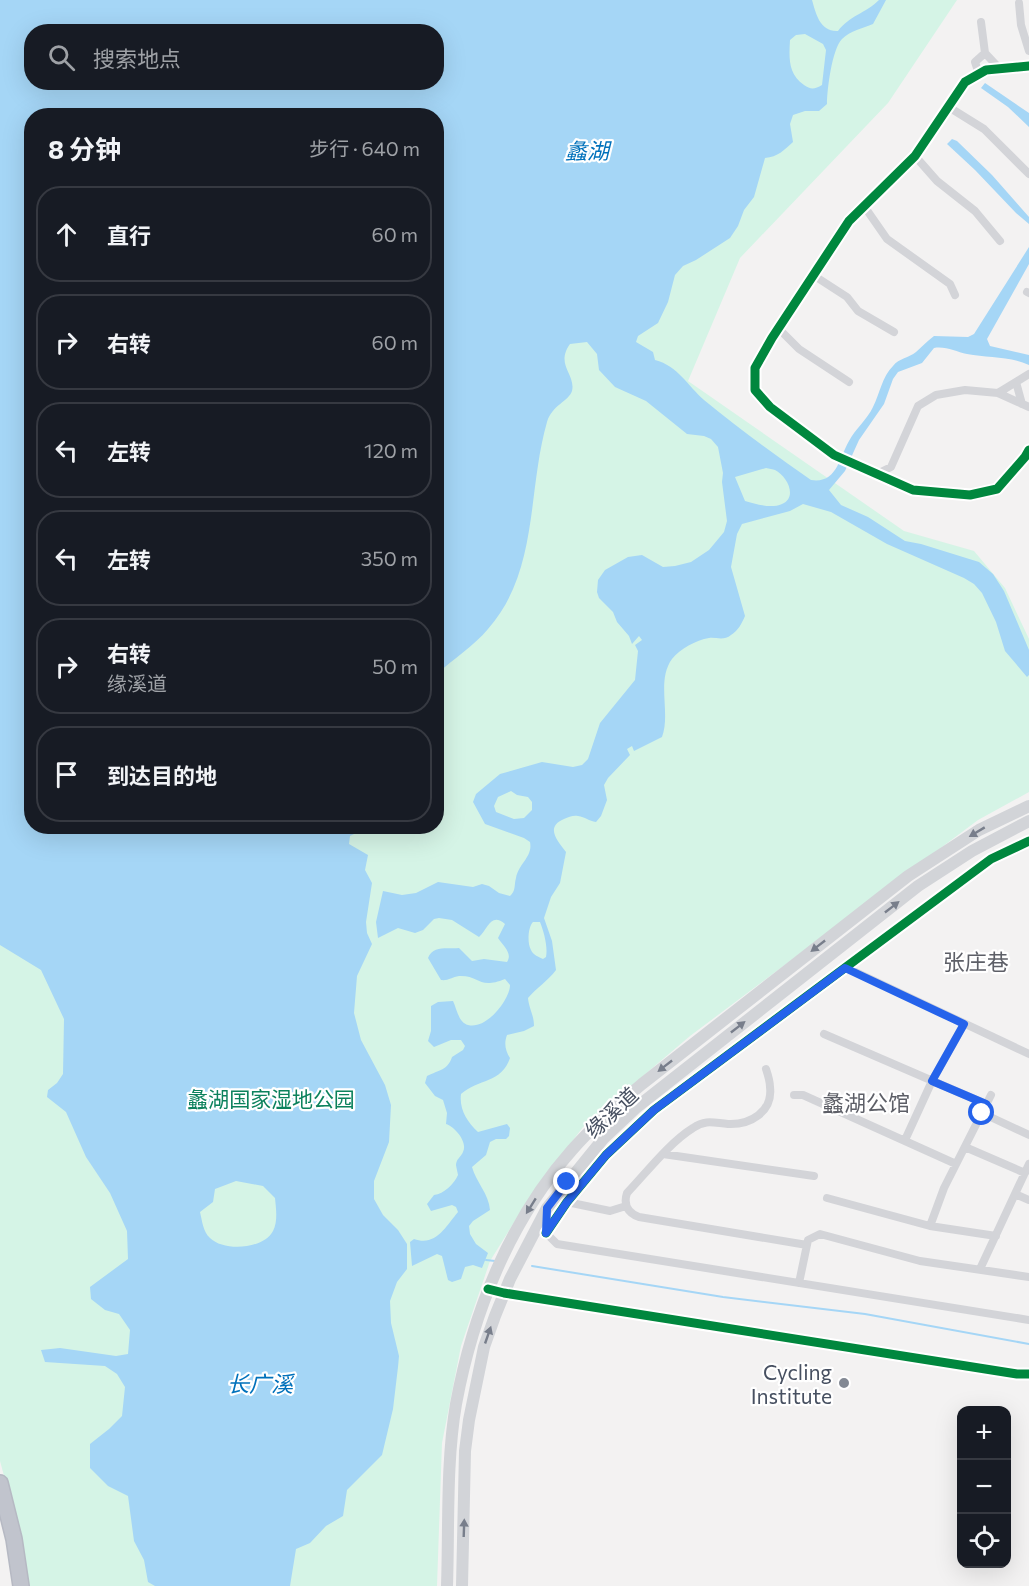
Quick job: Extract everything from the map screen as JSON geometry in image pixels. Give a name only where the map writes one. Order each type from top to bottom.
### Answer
[{"type":"highway","points":[[0,1483],[14,1539],[21,1586]]},
{"type":"highway","points":[[8,1520],[11,1586]]},
{"type":"main road","name":"缘溪道","points":[[447,1586],[451,1453],[456,1405],[469,1350],[488,1289],[514,1235],[547,1181],[572,1150],[606,1115],[642,1084],[908,876],[980,830],[1029,806]]},
{"type":"main road","name":"缘溪道","points":[[462,1586],[465,1451],[484,1347],[504,1293],[524,1249],[547,1208],[603,1139],[637,1107],[918,886],[972,851],[1029,821]]},
{"type":"street","points":[[1019,3],[1021,24],[1029,51]]},
{"type":"street","points":[[981,22],[985,53],[999,68]]},
{"type":"street","points":[[979,74],[975,62],[985,53]]},
{"type":"street","points":[[1029,66],[986,70],[965,82],[915,156],[849,221],[778,328],[755,368],[755,390],[770,407],[840,458],[913,490],[970,495],[997,489],[1029,450]]},
{"type":"street","points":[[947,106],[984,129],[1029,174]]},
{"type":"street","points":[[915,156],[937,181],[975,211],[1000,241]]},
{"type":"street","points":[[864,206],[887,239],[950,284],[955,295]]},
{"type":"street","points":[[813,275],[847,297],[858,310],[894,332]]},
{"type":"street","points":[[778,328],[799,349],[849,382]]},
{"type":"street","points":[[998,393],[1029,374]]},
{"type":"street","points":[[1016,382],[1026,405]]},
{"type":"street","points":[[895,482],[891,467],[918,406],[936,395],[965,390],[998,393],[1026,405]]},
{"type":"street","points":[[877,474],[891,467]]},
{"type":"street","points":[[546,1233],[567,1202],[606,1155],[654,1110],[991,859],[1029,841]]},
{"type":"street","points":[[845,968],[1029,1054]]},
{"type":"street","points":[[905,1140],[932,1081],[964,1024]]},
{"type":"street","points":[[824,1034],[986,1104]]},
{"type":"street","points":[[766,1069],[771,1090],[765,1111],[747,1123],[728,1124],[711,1121],[693,1128],[663,1154],[627,1193],[626,1206],[632,1214],[639,1217],[807,1245]]},
{"type":"street","points":[[794,1095],[803,1095],[957,1164]]},
{"type":"street","points":[[930,1226],[944,1188],[991,1095]]},
{"type":"street","points":[[982,1113],[1029,1135]]},
{"type":"street","points":[[965,1147],[1025,1173]]},
{"type":"street","points":[[663,1154],[814,1176]]},
{"type":"street","points":[[980,1269],[1029,1164]]},
{"type":"street","points":[[1015,1194],[1029,1200]]},
{"type":"street","points":[[827,1197],[930,1226],[996,1236]]},
{"type":"street","points":[[567,1202],[610,1210],[626,1206]]},
{"type":"street","points":[[547,1208],[546,1233],[557,1244],[1029,1320]]},
{"type":"street","points":[[798,1283],[808,1240],[820,1234],[920,1261],[1029,1277]]},
{"type":"street","points":[[488,1289],[1017,1374],[1029,1374]]},
{"type":"green space","name":"蠡湖国家湿地公园","points":[[0,0],[957,0],[888,103],[740,258],[688,381],[904,531],[974,551],[1005,588],[1029,639],[1029,792],[978,820],[690,1036],[583,1127],[528,1200],[490,1261],[461,1346],[442,1443],[437,1586],[19,1586],[19,1531],[0,1461]]},
{"type":"water","name":"蠡湖","points":[[0,0],[812,0],[817,16],[823,25],[832,31],[838,31],[879,0],[886,0],[873,24],[849,34],[838,44],[831,70],[827,104],[819,111],[805,111],[793,115],[790,124],[793,142],[777,155],[765,158],[754,197],[744,210],[730,238],[683,266],[675,275],[668,302],[658,323],[638,336],[636,342],[653,352],[655,360],[670,367],[704,400],[744,431],[811,480],[820,480],[832,474],[836,468],[852,437],[870,412],[889,370],[898,361],[916,352],[934,336],[968,337],[974,334],[1029,247],[1029,264],[987,339],[990,346],[1029,355],[1029,365],[1006,359],[934,348],[922,363],[898,372],[884,404],[859,440],[845,471],[829,490],[841,505],[868,517],[905,541],[979,562],[993,574],[1004,591],[1029,650],[1029,675],[1027,677],[1005,651],[996,622],[982,593],[964,578],[887,544],[831,512],[803,504],[790,511],[742,524],[737,534],[731,567],[745,616],[740,627],[728,637],[699,641],[675,655],[667,668],[665,677],[665,718],[662,737],[634,751],[632,746],[627,749],[630,755],[604,785],[607,800],[596,822],[574,816],[558,822],[555,826],[554,834],[566,852],[560,883],[551,897],[544,918],[552,941],[556,970],[528,998],[534,1026],[507,1035],[506,1046],[510,1058],[506,1066],[495,1076],[461,1094],[461,1105],[465,1115],[478,1132],[507,1124],[510,1128],[509,1136],[506,1139],[496,1139],[490,1142],[486,1155],[472,1167],[490,1210],[473,1221],[469,1226],[470,1234],[476,1244],[488,1253],[482,1268],[473,1265],[465,1267],[461,1279],[452,1282],[448,1280],[442,1256],[437,1254],[412,1266],[410,1242],[414,1239],[422,1241],[434,1238],[445,1229],[458,1212],[452,1205],[431,1211],[427,1204],[434,1195],[445,1191],[458,1175],[456,1163],[464,1148],[460,1135],[446,1124],[447,1113],[443,1100],[435,1096],[425,1083],[427,1076],[445,1067],[452,1057],[465,1046],[461,1040],[451,1040],[434,1047],[428,1041],[431,1031],[431,1006],[438,1002],[453,1001],[462,1021],[468,1025],[475,1025],[496,1013],[506,998],[510,985],[505,979],[484,983],[466,976],[441,980],[428,958],[437,949],[459,948],[472,961],[484,959],[507,962],[508,953],[498,938],[505,924],[493,921],[479,937],[452,920],[439,918],[434,919],[423,930],[415,933],[398,928],[378,938],[376,922],[383,891],[402,895],[416,893],[438,882],[473,887],[482,884],[499,893],[510,896],[512,894],[518,873],[530,852],[530,842],[485,824],[473,802],[476,794],[500,774],[542,762],[573,767],[582,765],[588,759],[600,723],[635,680],[638,651],[635,645],[642,640],[639,636],[632,644],[613,612],[599,598],[598,580],[605,570],[628,557],[642,555],[663,567],[675,566],[691,562],[709,550],[724,532],[727,521],[723,473],[718,447],[711,439],[704,436],[687,434],[646,401],[615,387],[599,370],[597,354],[587,342],[570,344],[566,351],[565,364],[571,379],[572,391],[568,398],[556,407],[547,422],[524,556],[516,582],[504,606],[488,629],[444,668],[444,108],[24,108],[24,834],[354,834],[350,836],[349,844],[368,855],[365,870],[372,883],[366,922],[367,933],[372,944],[357,976],[354,1013],[361,1040],[385,1085],[391,1105],[389,1142],[374,1181],[374,1199],[383,1215],[398,1230],[407,1244],[407,1269],[397,1282],[390,1301],[391,1323],[399,1356],[398,1367],[393,1409],[382,1455],[347,1490],[343,1516],[326,1526],[310,1543],[296,1549],[290,1586],[155,1586],[148,1582],[144,1560],[134,1541],[128,1496],[108,1486],[90,1468],[90,1444],[122,1416],[125,1387],[117,1374],[105,1366],[45,1362],[41,1350],[60,1348],[116,1356],[128,1354],[130,1330],[119,1314],[105,1310],[91,1299],[90,1287],[128,1259],[127,1231],[110,1193],[86,1157],[66,1112],[47,1097],[48,1090],[63,1074],[64,1019],[41,970],[0,945]],"holes":[[[805,34],[823,44],[826,50],[822,85],[809,88],[799,81],[792,71],[790,40],[796,35]],[[766,468],[774,470],[787,482],[789,497],[782,504],[773,506],[745,501],[735,477]],[[511,791],[528,797],[532,802],[532,810],[524,818],[514,819],[496,812],[494,806],[498,797]],[[533,922],[540,922],[544,935],[546,957],[543,959],[536,956],[530,947],[530,927]],[[236,1181],[263,1186],[275,1198],[276,1219],[273,1231],[261,1242],[253,1245],[234,1247],[210,1238],[203,1226],[200,1212],[213,1202],[215,1189]]]},
{"type":"water","points":[[985,83],[1029,113],[1029,127],[1008,107],[981,88]]},
{"type":"water","points":[[952,139],[957,141],[992,175],[1029,217],[1029,224],[947,144]]},
{"type":"waterway","points":[[486,1260],[495,1261]]},
{"type":"waterway","points":[[532,1266],[723,1297],[865,1314],[1029,1344]]},
{"type":"cycle path","points":[[1029,66],[986,70],[965,82],[915,156],[849,221],[772,338],[755,368],[755,390],[770,407],[834,455],[913,490],[970,495],[997,489],[1029,450]]},
{"type":"cycle path","points":[[546,1233],[567,1202],[606,1155],[654,1110],[991,859],[1029,841]]},
{"type":"cycle path","points":[[488,1289],[1017,1374],[1029,1374]]},
{"type":"place","name":"Cycling Institute","points":[[844,1383]]},
{"type":"district","name":"张庄巷","points":[[976,961]]},
{"type":"district","name":"蠡湖公馆","points":[[866,1102]]},
{"type":"route","points":[[567,1182],[547,1208],[546,1233],[567,1202],[606,1155],[654,1110],[845,968],[964,1024],[932,1081],[986,1104],[982,1113]]},
{"type":"water label","name":"长广溪","points":[[260,1383]]}]
